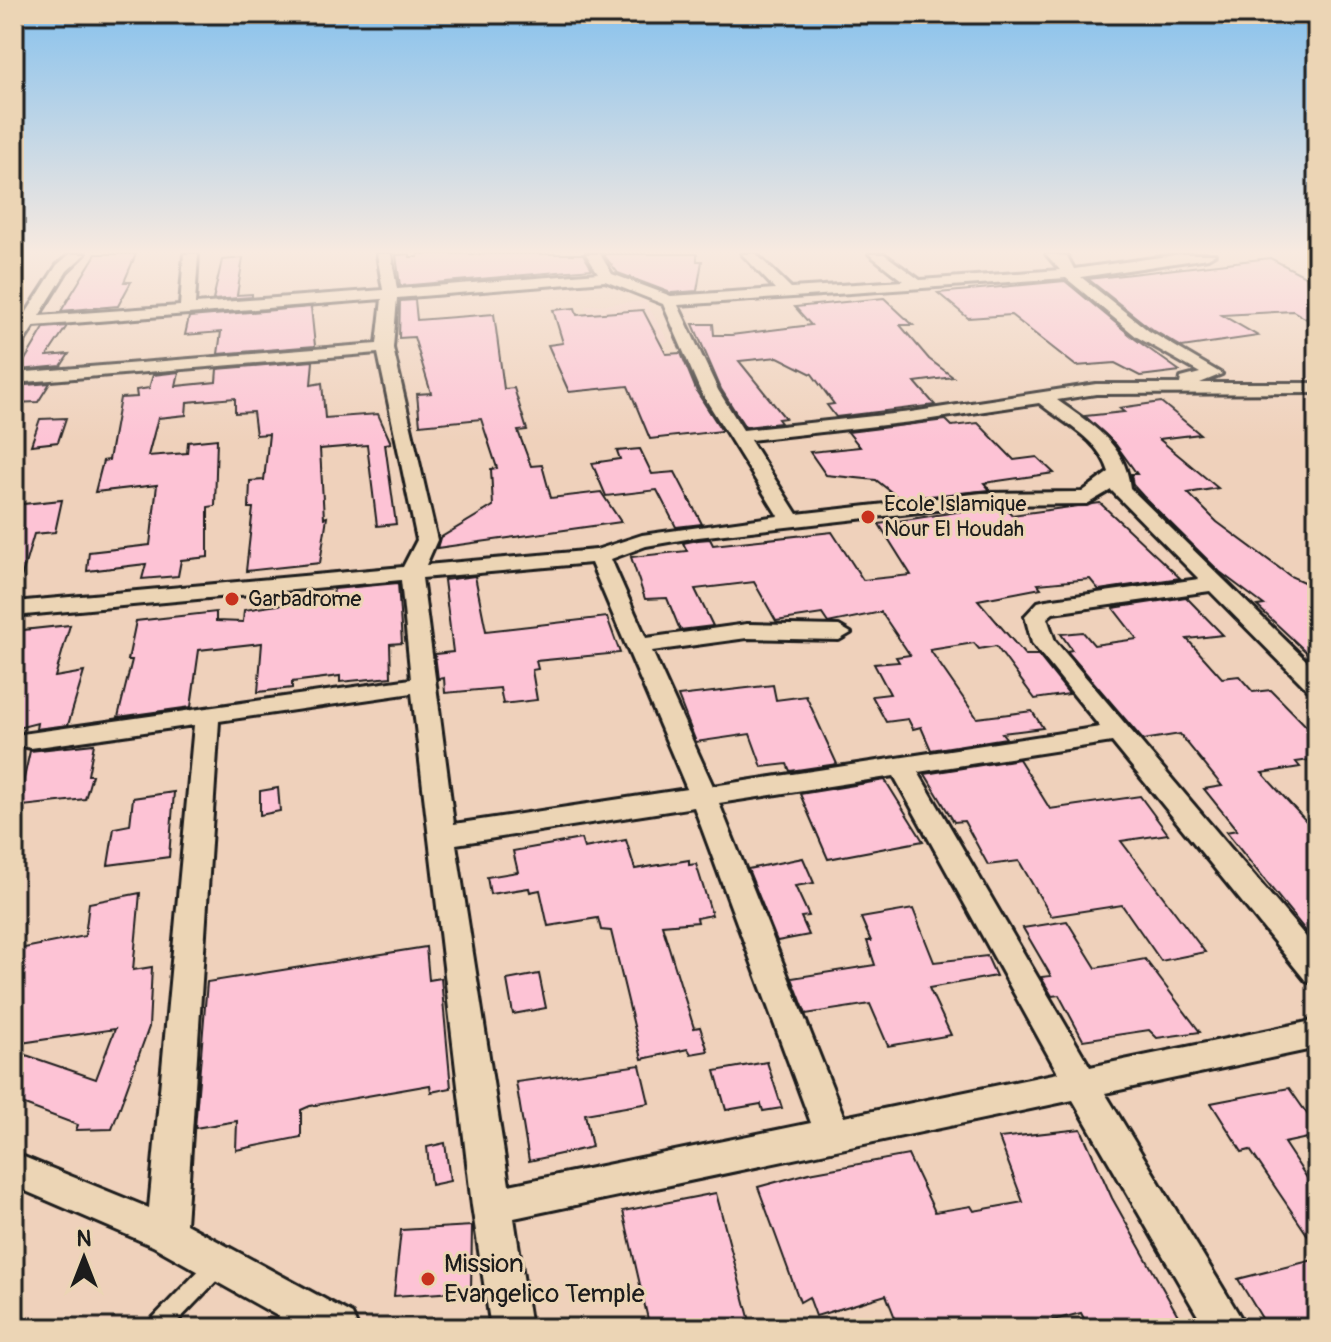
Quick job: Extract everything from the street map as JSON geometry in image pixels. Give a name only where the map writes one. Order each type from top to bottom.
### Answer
[{"type":"street","points":[[14,345],[22,322],[85,317]]},
{"type":"street","points":[[388,317],[385,348],[427,540],[411,574],[441,836],[491,1206],[511,1328]]},
{"type":"street","points":[[676,317],[709,390],[792,522]]},
{"type":"street","points":[[1122,317],[1143,334],[1214,374],[1183,383],[1178,389]]},
{"type":"street","points":[[14,378],[385,348]]},
{"type":"street","points":[[738,436],[911,417],[1096,389],[1317,388]]},
{"type":"street","points":[[1043,397],[1096,438],[1118,463],[1120,489],[1317,685]]},
{"type":"street","points":[[14,609],[599,556],[642,541],[982,499],[1087,498],[1119,474]]},
{"type":"street","points":[[599,556],[702,794],[833,1135]]},
{"type":"street","points":[[1213,584],[1071,601],[1046,607],[1036,616],[1037,628],[1044,643],[1317,972]]},
{"type":"street","points":[[638,646],[747,631],[839,633]]},
{"type":"street","points":[[31,740],[425,684]]},
{"type":"street","points":[[166,1233],[207,715]]},
{"type":"street","points":[[441,836],[1118,733]]},
{"type":"street","points":[[901,765],[1081,1083],[1227,1328]]},
{"type":"street","points":[[491,1206],[1317,1034]]},
{"type":"street","points":[[14,1169],[166,1233],[315,1322]]},
{"type":"lane","points":[[157,1328],[219,1263]]},
{"type":"shaded area","points":[[589,317],[654,317],[669,342],[600,348]]},
{"type":"building","points":[[189,317],[312,317],[315,346],[218,354],[221,332],[185,335]]},
{"type":"building","points":[[400,317],[417,317],[417,320],[494,317],[504,389],[514,388],[527,430],[518,431],[531,466],[542,465],[551,498],[601,492],[621,522],[437,548],[440,538],[493,506],[491,469],[497,468],[481,419],[420,425],[417,394],[431,393],[414,337],[399,338]]},
{"type":"building","points":[[555,317],[646,317],[666,354],[681,353],[697,392],[722,431],[650,439],[628,386],[569,392],[548,345],[563,343]]},
{"type":"building","points":[[804,317],[904,317],[913,325],[900,325],[929,359],[953,377],[915,382],[935,405],[836,417],[827,405],[834,404],[812,374],[778,357],[739,361],[785,418],[778,419],[781,423],[745,427],[721,389],[693,324],[713,324],[714,335],[811,325]]},
{"type":"building","points":[[1013,317],[1108,317],[1180,371],[1140,376],[1115,363],[1076,366]]},
{"type":"building","points":[[1135,317],[1225,317],[1258,336],[1182,347]]},
{"type":"building","points":[[1303,317],[1317,317],[1317,325]]},
{"type":"building","points":[[67,326],[47,356],[69,354],[61,366],[19,370],[44,328]]},
{"type":"building","points":[[313,361],[311,385],[322,383],[325,418],[378,414],[391,443],[385,444],[396,524],[377,526],[367,445],[320,449],[324,518],[327,517],[320,563],[246,571],[253,508],[249,508],[250,481],[264,480],[269,434],[256,435],[253,412],[235,413],[235,398],[187,402],[186,415],[158,418],[148,456],[187,453],[188,442],[217,439],[215,506],[208,507],[208,557],[181,560],[178,576],[142,579],[146,564],[87,571],[89,552],[150,545],[157,485],[95,492],[103,461],[109,460],[120,398],[137,397],[136,390],[149,388],[153,375],[179,372],[176,386],[216,382],[217,369]]},
{"type":"building","points":[[50,383],[38,402],[14,403],[14,386]]},
{"type":"building","points":[[1161,402],[1200,434],[1159,439],[1218,488],[1188,493],[1217,522],[1290,576],[1317,588],[1317,662],[1257,606],[1264,605],[1220,572],[1143,496],[1133,485],[1131,474],[1137,474],[1116,445],[1085,416],[1124,412],[1119,408]]},
{"type":"building","points":[[66,418],[58,442],[31,445],[40,419]]},
{"type":"building","points":[[946,420],[952,426],[978,423],[1014,460],[1037,457],[1054,473],[984,483],[990,490],[900,499],[876,480],[826,475],[810,452],[860,447],[848,432]]},
{"type":"building","points":[[640,449],[652,474],[675,472],[702,524],[676,527],[657,490],[606,496],[592,463],[620,459],[617,451]]},
{"type":"building","points":[[62,500],[55,532],[34,534],[19,585],[14,585],[14,505]]},
{"type":"building","points":[[1100,503],[1180,578],[1099,590],[1090,579],[1038,584],[1041,588],[978,600],[1025,655],[1038,655],[1069,694],[1035,699],[996,646],[979,649],[974,643],[930,650],[977,718],[1032,711],[1043,728],[1002,733],[1006,738],[931,750],[921,727],[913,729],[908,719],[886,722],[872,696],[890,694],[874,664],[899,662],[896,657],[910,655],[881,612],[828,623],[822,614],[776,621],[754,582],[695,589],[713,626],[680,630],[667,598],[645,599],[631,557],[687,551],[683,543],[698,540],[710,539],[713,545],[832,532],[863,580],[911,575],[879,524],[982,508],[1006,508],[1012,515]]},
{"type":"building","points":[[475,576],[486,631],[607,617],[620,653],[536,661],[538,669],[532,670],[537,700],[503,704],[500,688],[445,693],[444,678],[438,679],[435,654],[453,652],[444,580]]},
{"type":"building","points":[[398,583],[402,643],[390,644],[391,677],[340,682],[340,676],[292,682],[292,688],[258,692],[262,643],[199,650],[191,707],[118,717],[132,660],[128,660],[136,621],[216,612],[216,621],[243,622],[244,610],[333,597],[334,589]]},
{"type":"building","points":[[1186,597],[1223,635],[1187,639],[1222,678],[1239,676],[1253,692],[1271,690],[1317,737],[1317,759],[1296,762],[1300,767],[1262,773],[1306,821],[1317,819],[1317,945],[1226,832],[1237,830],[1204,789],[1222,786],[1180,734],[1143,740],[1067,651],[1072,650],[1061,634],[1083,632],[1094,645],[1137,639],[1113,608]]},
{"type":"building","points":[[70,625],[55,677],[84,672],[68,725],[36,729],[37,723],[14,729],[14,631]]},
{"type":"building","points":[[773,685],[776,700],[806,696],[837,764],[790,771],[787,764],[762,767],[750,734],[696,742],[678,696]]},
{"type":"building","points":[[94,744],[88,775],[92,775],[85,799],[14,807],[14,793],[17,783],[23,783],[30,751]]},
{"type":"building","points":[[1019,759],[1050,809],[1140,796],[1168,834],[1121,841],[1205,952],[1161,961],[1122,905],[1051,916],[1019,861],[988,865],[964,821],[954,822],[925,774]]},
{"type":"building","points":[[885,780],[923,841],[828,859],[800,794]]},
{"type":"building","points":[[278,788],[280,811],[260,815],[260,791]]},
{"type":"building","points":[[174,792],[169,857],[108,865],[114,828],[130,825],[133,798]]},
{"type":"building","points":[[581,839],[584,848],[626,840],[635,869],[689,860],[689,865],[696,864],[712,915],[697,918],[698,922],[662,925],[694,1028],[700,1027],[708,1051],[691,1054],[688,1049],[642,1059],[611,931],[601,930],[598,918],[548,926],[540,890],[530,892],[529,888],[490,894],[487,877],[518,872],[513,851]]},
{"type":"building","points":[[803,858],[814,883],[795,886],[809,916],[801,917],[809,935],[777,941],[748,869]]},
{"type":"building","points":[[140,893],[133,970],[152,967],[149,1027],[112,1129],[76,1130],[78,1125],[14,1101],[14,1051],[96,1079],[115,1029],[14,1044],[14,950],[85,936],[89,903]]},
{"type":"building","points":[[913,909],[934,962],[987,956],[996,976],[929,988],[951,1035],[888,1046],[870,1004],[806,1014],[792,978],[875,965],[867,941],[871,941],[861,918]]},
{"type":"building","points":[[1067,921],[1096,968],[1145,959],[1200,1032],[1157,1038],[1149,1030],[1083,1040],[1059,995],[1052,996],[1041,977],[1051,976],[1023,928]]},
{"type":"building","points":[[426,947],[429,980],[441,978],[451,1088],[431,1092],[430,1085],[310,1106],[301,1110],[301,1137],[236,1150],[237,1121],[195,1128],[207,982]]},
{"type":"building","points":[[539,974],[546,1008],[513,1014],[507,980]]},
{"type":"building","points":[[767,1062],[782,1108],[763,1111],[761,1104],[726,1110],[715,1071]]},
{"type":"building","points":[[640,1065],[649,1103],[585,1114],[592,1147],[529,1161],[516,1082]]},
{"type":"building","points":[[1289,1088],[1317,1128],[1317,1136],[1284,1143],[1317,1193],[1317,1249],[1250,1150],[1242,1152],[1211,1103]]},
{"type":"building","points":[[1081,1129],[1112,1198],[1185,1328],[1089,1328],[1081,1313],[1023,1328],[899,1328],[886,1295],[816,1316],[809,1297],[800,1302],[758,1187],[809,1173],[908,1155],[935,1212],[971,1206],[974,1211],[1023,1202],[999,1138]]},
{"type":"building","points":[[445,1143],[450,1181],[431,1185],[427,1147]]},
{"type":"building","points":[[716,1193],[751,1325],[650,1328],[623,1211]]},
{"type":"building","points":[[472,1226],[471,1291],[394,1296],[401,1230]]},
{"type":"building","points":[[1317,1259],[1317,1328],[1268,1328],[1238,1279]]},
{"type":"place","name":"Ecole Islamique Nour El Houdah","points":[[868,517]]},
{"type":"place","name":"Garbadrome","points":[[232,599]]},
{"type":"place","name":"Mission Evangelico Temple","points":[[428,1279]]}]
